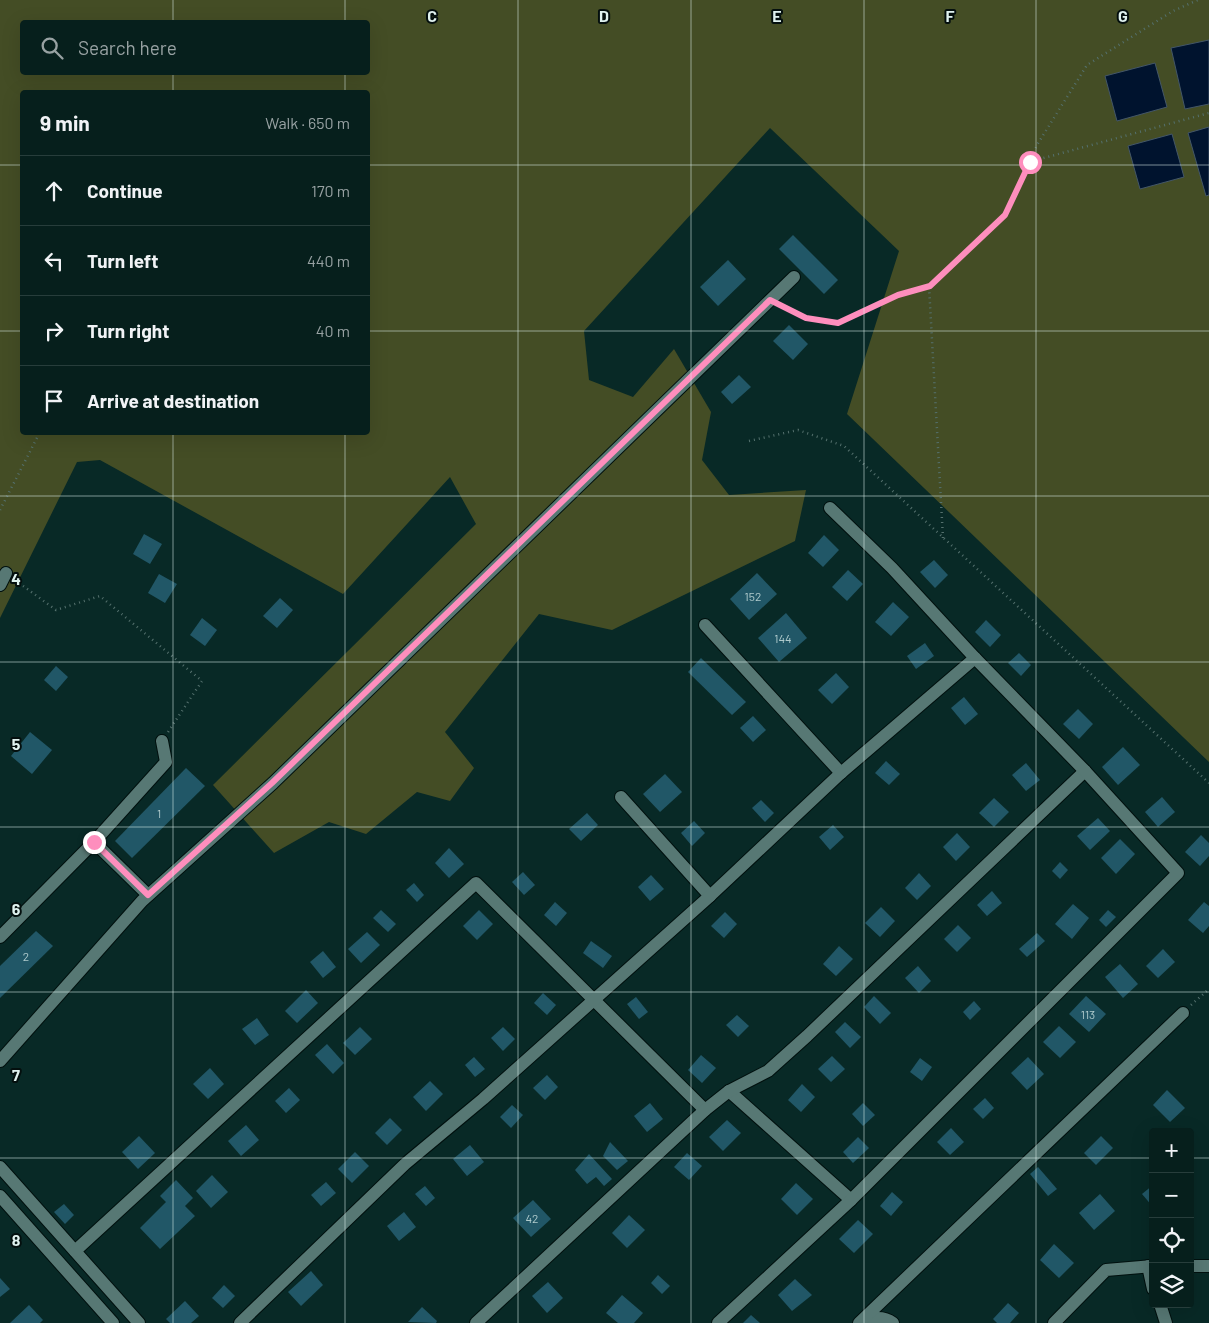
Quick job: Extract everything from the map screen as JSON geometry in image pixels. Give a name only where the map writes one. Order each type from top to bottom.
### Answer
[{"type":"street","points":[[0,1061],[148,895],[272,783],[794,277]]},
{"type":"street","points":[[718,1323],[850,1200],[1178,873],[1085,771],[975,658],[892,568],[830,508]]},
{"type":"street","points":[[705,625],[841,773]]},
{"type":"street","points":[[240,1323],[406,1164],[710,896],[841,773],[975,658]]},
{"type":"street","points":[[0,937],[94,842],[166,762],[162,741]]},
{"type":"street","points":[[476,1323],[705,1110],[729,1091],[768,1071],[807,1036],[1085,771]]},
{"type":"street","points":[[621,797],[710,896]]},
{"type":"street","points":[[94,842],[148,895]]},
{"type":"street","points":[[75,1251],[476,883],[705,1110]]},
{"type":"street","points":[[860,1323],[1182,1013]]},
{"type":"street","points":[[729,1091],[850,1200]]},
{"type":"street","points":[[0,1167],[139,1323]]},
{"type":"street","points":[[0,1196],[113,1323]]},
{"type":"street","points":[[1054,1323],[1106,1270],[1149,1266]]},
{"type":"street","points":[[1194,1266],[1209,1266]]},
{"type":"street","points":[[1161,1308],[1166,1323]]},
{"type":"street","points":[[860,1323],[873,1317],[887,1319],[893,1323]]},
{"type":"path","points":[[770,300],[806,318],[838,323],[898,295],[930,286],[1005,215],[1037,145],[1087,65],[1173,11],[1198,0]]},
{"type":"path","points":[[1030,162],[1209,113]]},
{"type":"path","points":[[930,286],[943,538]]},
{"type":"path","points":[[749,441],[798,430],[844,446],[1209,783]]},
{"type":"path","points":[[0,510],[38,435]]},
{"type":"path","points":[[3,579],[56,610],[100,596],[202,681],[162,741]]},
{"type":"path","points":[[1182,1013],[1209,989]]},
{"type":"green space","points":[[0,0],[1209,0],[1209,762],[847,414],[899,251],[770,128],[584,331],[589,380],[633,397],[674,349],[711,412],[702,460],[729,495],[806,490],[795,541],[612,630],[539,614],[445,732],[474,768],[450,801],[417,792],[366,834],[329,822],[274,853],[213,785],[476,524],[450,477],[343,594],[100,460],[77,462],[0,618]]},
{"type":"water","points":[[1209,40],[1209,104],[1185,109],[1171,48]]},
{"type":"water","points":[[1155,63],[1167,107],[1117,121],[1105,76]]},
{"type":"water","points":[[1209,127],[1209,195],[1206,196],[1188,133]]},
{"type":"water","points":[[1172,134],[1184,177],[1140,189],[1128,146]]},
{"type":"building","points":[[793,235],[838,280],[824,294],[779,249]]},
{"type":"building","points":[[728,260],[746,279],[718,306],[700,287]]},
{"type":"building","points":[[789,325],[808,344],[793,360],[773,341]]},
{"type":"building","points":[[739,375],[751,387],[732,404],[721,392]]},
{"type":"building","points":[[144,534],[162,544],[150,564],[133,554]]},
{"type":"building","points":[[824,535],[839,550],[823,567],[808,553]]},
{"type":"building","points":[[934,560],[948,575],[935,588],[920,572]]},
{"type":"building","points":[[848,570],[863,584],[847,601],[832,587]]},
{"type":"building","points":[[757,573],[777,594],[749,620],[730,599]]},
{"type":"building","points":[[159,574],[177,584],[165,603],[148,593]]},
{"type":"building","points":[[280,598],[293,610],[277,628],[263,616]]},
{"type":"building","points":[[893,602],[909,617],[891,636],[875,622]]},
{"type":"building","points":[[786,613],[807,638],[779,662],[758,638]]},
{"type":"building","points":[[202,618],[217,630],[205,646],[190,635]]},
{"type":"building","points":[[986,620],[1001,635],[990,647],[975,632]]},
{"type":"building","points":[[925,643],[934,656],[916,669],[907,656]]},
{"type":"building","points":[[1019,653],[1031,665],[1021,676],[1008,663]]},
{"type":"building","points":[[701,658],[746,702],[732,715],[688,672]]},
{"type":"building","points":[[56,666],[68,677],[56,691],[44,680]]},
{"type":"building","points":[[836,673],[849,687],[832,704],[818,690]]},
{"type":"building","points":[[964,697],[978,714],[965,725],[951,708]]},
{"type":"building","points":[[1078,709],[1093,724],[1079,739],[1063,724]]},
{"type":"building","points":[[753,716],[766,730],[753,742],[740,728]]},
{"type":"building","points":[[30,732],[52,750],[32,774],[11,756]]},
{"type":"building","points":[[1123,747],[1140,765],[1118,785],[1102,767]]},
{"type":"building","points":[[886,761],[900,774],[889,785],[875,773]]},
{"type":"building","points":[[1026,763],[1040,780],[1026,791],[1012,775]]},
{"type":"building","points":[[186,768],[205,786],[132,858],[115,841]]},
{"type":"building","points":[[665,774],[682,792],[660,812],[643,794]]},
{"type":"building","points":[[1162,797],[1175,812],[1158,827],[1145,812]]},
{"type":"building","points":[[994,798],[1009,812],[994,827],[979,813]]},
{"type":"building","points":[[761,800],[774,813],[765,822],[752,808]]},
{"type":"building","points":[[587,813],[598,825],[581,841],[569,829]]},
{"type":"building","points":[[1098,818],[1110,831],[1090,850],[1077,836]]},
{"type":"building","points":[[694,821],[705,833],[692,846],[681,833]]},
{"type":"building","points":[[833,825],[844,837],[830,850],[819,837]]},
{"type":"building","points":[[957,833],[970,847],[956,861],[943,847]]},
{"type":"building","points":[[1201,835],[1209,843],[1209,856],[1200,866],[1185,852]]},
{"type":"building","points":[[1120,839],[1135,854],[1116,874],[1101,858]]},
{"type":"building","points":[[449,848],[464,864],[449,878],[435,863]]},
{"type":"building","points":[[1060,862],[1068,870],[1060,879],[1052,871]]},
{"type":"building","points":[[523,872],[535,885],[524,895],[512,882]]},
{"type":"building","points":[[919,873],[931,886],[917,900],[905,888]]},
{"type":"building","points":[[651,875],[664,889],[650,901],[638,887]]},
{"type":"building","points":[[414,883],[424,895],[417,902],[406,890]]},
{"type":"building","points":[[992,891],[1002,903],[987,916],[977,905]]},
{"type":"building","points":[[555,902],[567,913],[556,926],[544,915]]},
{"type":"building","points":[[1204,902],[1209,906],[1209,926],[1203,933],[1188,920]]},
{"type":"building","points":[[1073,904],[1089,918],[1072,939],[1055,924]]},
{"type":"building","points":[[881,907],[895,921],[880,937],[865,923]]},
{"type":"building","points":[[381,910],[396,924],[388,932],[373,918]]},
{"type":"building","points":[[479,910],[493,924],[477,940],[463,926]]},
{"type":"building","points":[[1108,910],[1116,917],[1106,927],[1099,920]]},
{"type":"building","points":[[725,912],[737,924],[724,938],[711,926]]},
{"type":"building","points":[[958,925],[971,938],[957,952],[944,939]]},
{"type":"building","points":[[36,931],[53,946],[0,998],[0,966]]},
{"type":"building","points":[[367,932],[380,945],[361,963],[348,949]]},
{"type":"building","points":[[1037,933],[1045,941],[1027,957],[1019,949]]},
{"type":"building","points":[[591,941],[612,956],[603,968],[583,953]]},
{"type":"building","points":[[839,946],[853,959],[836,976],[823,964]]},
{"type":"building","points":[[1163,949],[1175,962],[1158,978],[1146,966]]},
{"type":"building","points":[[323,951],[336,967],[323,978],[310,962]]},
{"type":"building","points":[[1120,964],[1138,984],[1123,998],[1105,977]]},
{"type":"building","points":[[918,966],[931,981],[919,993],[905,978]]},
{"type":"building","points":[[306,990],[318,1003],[297,1023],[285,1011]]},
{"type":"building","points":[[543,993],[556,1005],[547,1015],[534,1003]]},
{"type":"building","points":[[874,996],[891,1013],[880,1024],[864,1007]]},
{"type":"building","points":[[1086,996],[1106,1014],[1089,1032],[1069,1014]]},
{"type":"building","points":[[636,997],[648,1012],[639,1019],[627,1004]]},
{"type":"building","points":[[974,1001],[981,1009],[970,1020],[963,1012]]},
{"type":"building","points":[[737,1015],[749,1026],[738,1037],[726,1025]]},
{"type":"building","points":[[257,1018],[269,1035],[255,1045],[242,1029]]},
{"type":"building","points":[[845,1022],[861,1037],[850,1048],[835,1032]]},
{"type":"building","points":[[1059,1026],[1076,1042],[1060,1058],[1043,1042]]},
{"type":"building","points":[[360,1027],[372,1039],[355,1055],[343,1043]]},
{"type":"building","points":[[503,1027],[515,1039],[503,1051],[491,1038]]},
{"type":"building","points":[[327,1044],[344,1063],[333,1074],[315,1055]]},
{"type":"building","points":[[701,1055],[716,1068],[702,1083],[688,1070]]},
{"type":"building","points":[[832,1056],[845,1069],[831,1082],[818,1069]]},
{"type":"building","points":[[474,1057],[485,1069],[475,1077],[465,1065]]},
{"type":"building","points":[[1028,1057],[1044,1074],[1027,1090],[1011,1073]]},
{"type":"building","points":[[920,1058],[932,1067],[922,1081],[910,1072]]},
{"type":"building","points":[[210,1068],[224,1084],[208,1099],[193,1084]]},
{"type":"building","points":[[547,1075],[558,1087],[545,1100],[533,1088]]},
{"type":"building","points":[[430,1081],[443,1094],[426,1111],[413,1097]]},
{"type":"building","points":[[802,1084],[815,1097],[801,1112],[788,1100]]},
{"type":"building","points":[[289,1088],[300,1100],[286,1113],[275,1101]]},
{"type":"building","points":[[1167,1090],[1185,1108],[1170,1122],[1153,1105]]},
{"type":"building","points":[[985,1098],[994,1108],[983,1119],[973,1109]]},
{"type":"building","points":[[650,1103],[663,1119],[647,1132],[634,1116]]},
{"type":"building","points":[[863,1103],[875,1115],[863,1126],[852,1114]]},
{"type":"building","points":[[512,1105],[523,1115],[511,1128],[500,1117]]},
{"type":"building","points":[[390,1118],[402,1130],[387,1145],[375,1133]]},
{"type":"building","points":[[727,1120],[741,1133],[723,1151],[709,1137]]},
{"type":"building","points":[[246,1125],[259,1140],[241,1156],[228,1141]]},
{"type":"building","points":[[951,1128],[964,1142],[950,1155],[937,1142]]},
{"type":"building","points":[[139,1136],[155,1153],[138,1169],[122,1152]]},
{"type":"building","points":[[1101,1136],[1113,1148],[1096,1165],[1084,1153]]},
{"type":"building","points":[[858,1137],[869,1148],[853,1163],[843,1152]]},
{"type":"building","points":[[610,1142],[628,1161],[617,1170],[603,1156]]},
{"type":"building","points":[[470,1145],[484,1162],[467,1176],[453,1159]]},
{"type":"building","points":[[355,1152],[369,1166],[352,1183],[338,1169]]},
{"type":"building","points":[[687,1153],[702,1166],[689,1180],[674,1167]]},
{"type":"building","points":[[589,1154],[612,1179],[604,1186],[596,1177],[587,1184],[575,1170]]},
{"type":"building","points":[[1038,1167],[1057,1189],[1048,1196],[1030,1174]]},
{"type":"building","points":[[212,1175],[228,1192],[211,1208],[196,1191]]},
{"type":"building","points":[[176,1180],[193,1198],[185,1206],[195,1216],[160,1249],[140,1228],[166,1202],[160,1196]]},
{"type":"building","points":[[326,1182],[336,1193],[321,1206],[311,1195]]},
{"type":"building","points":[[796,1183],[813,1199],[797,1215],[781,1199]]},
{"type":"building","points":[[425,1186],[435,1198],[426,1206],[415,1194]]},
{"type":"building","points":[[1149,1188],[1149,1202],[1142,1194]]},
{"type":"building","points":[[892,1192],[903,1202],[891,1216],[880,1206]]},
{"type":"building","points":[[1100,1194],[1115,1211],[1094,1230],[1079,1213]]},
{"type":"building","points":[[533,1200],[551,1219],[531,1237],[513,1218]]},
{"type":"building","points":[[64,1204],[74,1215],[65,1224],[54,1212]]},
{"type":"building","points":[[404,1212],[416,1227],[399,1241],[387,1226]]},
{"type":"building","points":[[629,1215],[645,1230],[627,1248],[612,1233]]},
{"type":"building","points":[[858,1220],[873,1234],[854,1253],[839,1239]]},
{"type":"building","points":[[1054,1244],[1074,1263],[1059,1278],[1040,1260]]},
{"type":"building","points":[[311,1271],[323,1285],[301,1306],[288,1292]]},
{"type":"building","points":[[658,1275],[670,1286],[662,1294],[651,1283]]},
{"type":"building","points":[[0,1278],[10,1289],[0,1297]]},
{"type":"building","points":[[795,1279],[812,1295],[792,1311],[778,1295]]},
{"type":"building","points":[[548,1282],[563,1298],[547,1313],[532,1296]]},
{"type":"building","points":[[224,1285],[235,1296],[223,1308],[212,1298]]},
{"type":"building","points":[[622,1295],[643,1313],[634,1323],[618,1323],[606,1313]]},
{"type":"building","points":[[185,1301],[199,1316],[191,1323],[170,1323],[166,1319]]},
{"type":"building","points":[[1008,1303],[1019,1313],[1010,1323],[997,1323],[993,1319]]},
{"type":"building","points":[[29,1305],[43,1320],[40,1323],[10,1323]]},
{"type":"building","points":[[422,1307],[437,1321],[436,1323],[408,1322]]},
{"type":"building","points":[[751,1315],[760,1323],[743,1323]]},
{"type":"route","points":[[94,842],[148,895],[272,783],[770,300],[806,318],[838,323],[898,295],[930,286],[1005,215],[1030,162]]}]
